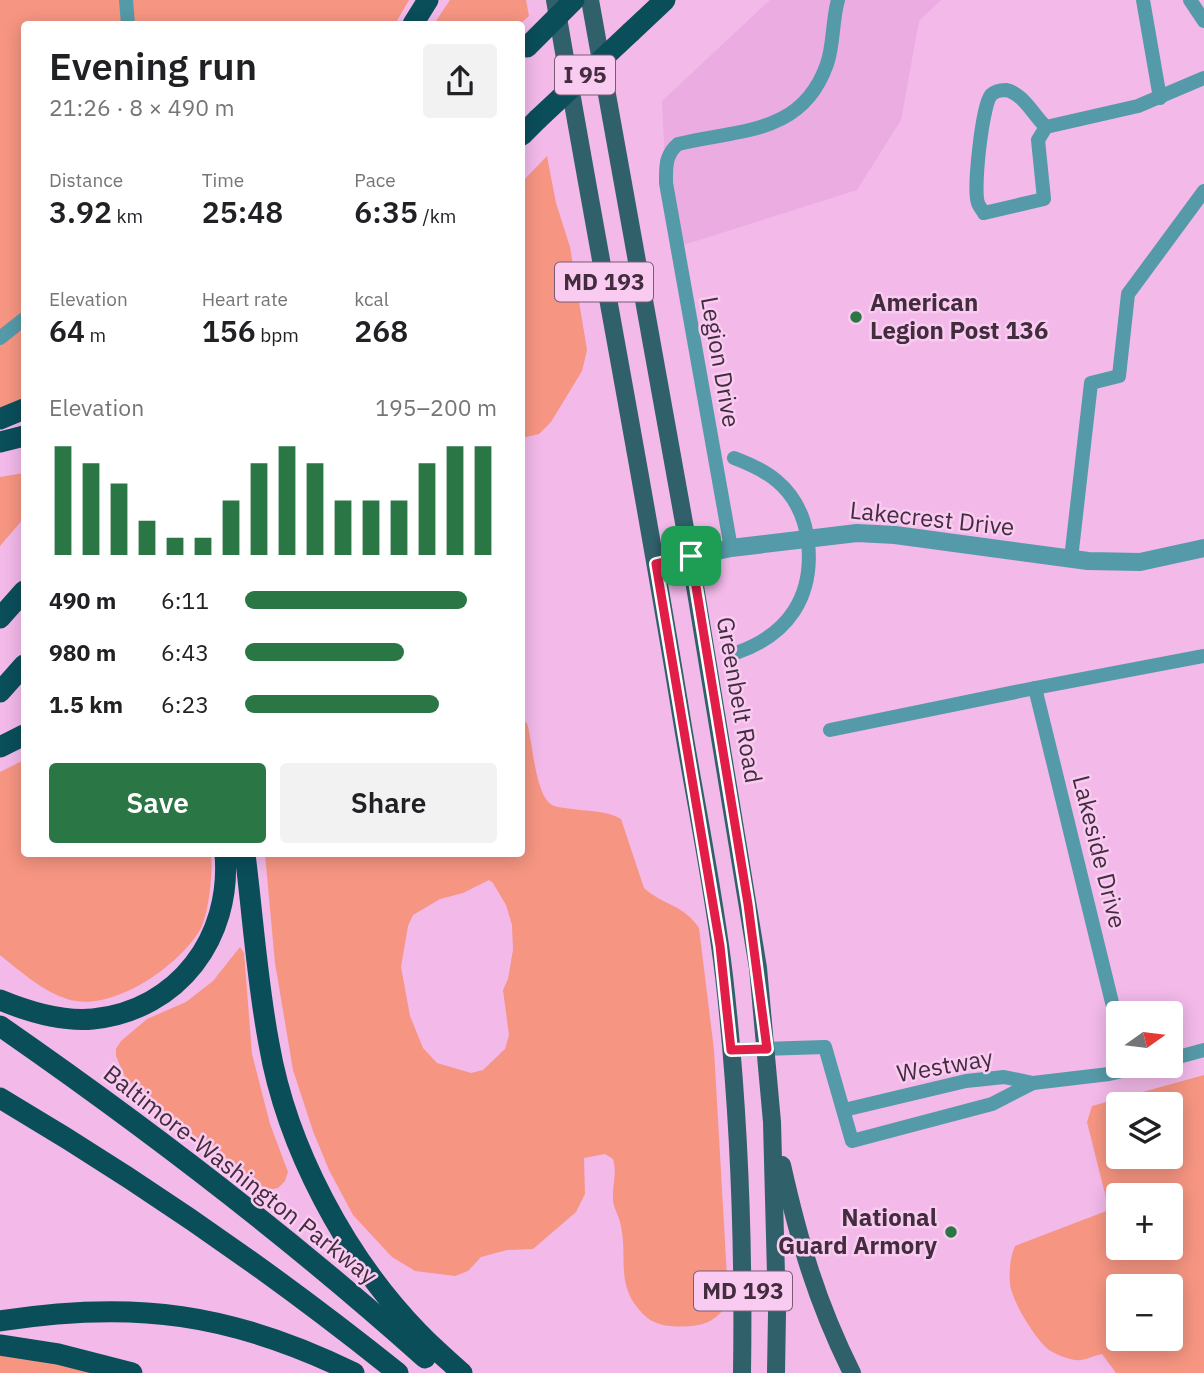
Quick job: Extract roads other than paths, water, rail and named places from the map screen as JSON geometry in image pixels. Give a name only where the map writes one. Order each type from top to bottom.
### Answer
[{"type":"highway","points":[[415,21],[428,0]]},
{"type":"highway","name":"I 95","points":[[525,49],[574,0]]},
{"type":"highway","name":"I 95","points":[[525,132],[665,0]]},
{"type":"highway","points":[[0,419],[21,410]]},
{"type":"highway","points":[[0,442],[21,437]]},
{"type":"highway","points":[[0,618],[21,594]]},
{"type":"highway","points":[[0,692],[21,668]]},
{"type":"highway","points":[[0,747],[21,736]]},
{"type":"highway","points":[[0,1000],[43,1015],[91,1019],[133,1009],[168,990],[196,962],[214,930],[225,891],[225,857]]},
{"type":"highway","points":[[245,857],[269,1046],[291,1125],[308,1167],[352,1247],[384,1293],[419,1334],[462,1373]]},
{"type":"highway","name":"Baltimore-Washington Parkway","points":[[0,1026],[235,1200],[315,1263],[443,1373]]},
{"type":"highway","points":[[0,1098],[221,1240],[292,1290],[398,1373]]},
{"type":"highway","points":[[0,1321],[75,1312],[177,1315],[266,1335],[354,1373]]},
{"type":"highway","points":[[0,1345],[58,1354],[132,1373]]},
{"type":"main road","name":"MD 193","points":[[555,0],[656,564],[720,946],[731,1050],[742,1225],[742,1373]]},
{"type":"main road","name":"Greenbelt Road","points":[[590,0],[691,556],[748,904],[767,1049],[772,1122],[776,1373]]},
{"type":"main road","points":[[772,1122],[803,1254],[827,1321],[852,1373]]},
{"type":"street","points":[[126,0],[128,21]]},
{"type":"street","name":"Legion Drive","points":[[730,548],[666,183],[667,158],[678,144],[764,127],[786,119],[812,92],[828,62],[838,0]]},
{"type":"street","points":[[1143,0],[1160,98]]},
{"type":"street","points":[[1190,0],[1204,21]]},
{"type":"street","points":[[1046,127],[1017,94],[1001,90],[990,97],[981,132],[976,193],[978,204],[984,213],[1044,199],[1038,140],[1046,127],[1138,106],[1204,78]]},
{"type":"street","points":[[1071,559],[1091,383],[1119,376],[1128,294],[1204,191]]},
{"type":"street","points":[[0,338],[21,322]]},
{"type":"street","points":[[734,458],[759,469],[783,486],[800,511],[807,538],[809,573],[800,600],[786,622],[761,643],[736,653]]},
{"type":"street","name":"Lakecrest Drive","points":[[656,564],[730,548],[858,533],[895,535],[1071,559],[1140,562],[1204,548]]},
{"type":"street","points":[[831,730],[1204,656]]},
{"type":"street","name":"Lakeside Drive","points":[[1035,688],[1112,1001]]},
{"type":"street","points":[[731,1050],[825,1047],[844,1110]]},
{"type":"street","points":[[1183,1056],[1204,1050]]},
{"type":"street","points":[[1033,1083],[1106,1071]]},
{"type":"street","name":"Westway","points":[[1004,1077],[1033,1083],[992,1104],[852,1140],[844,1110],[966,1081],[1004,1077]]},
{"type":"place","name":"American Legion Post 136","points":[[856,317]]},
{"type":"place","name":"National Guard Armory","points":[[951,1232]]}]
